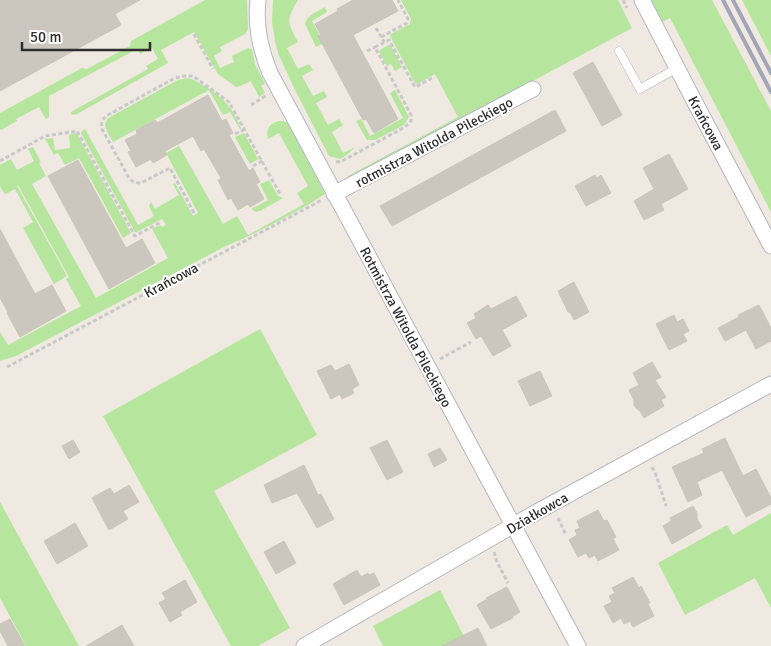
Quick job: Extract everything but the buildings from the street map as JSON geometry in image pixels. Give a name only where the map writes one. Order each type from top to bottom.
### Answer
[{"type":"street","name":"Rotmistrza Witolda Pileckiego","points":[[258,0],[257,20],[260,43],[276,84],[578,646]]},
{"type":"street","name":"Krańcowa","points":[[642,0],[771,246]]},
{"type":"street","name":"rotmistrza Witolda Pileckiego","points":[[334,194],[533,89]]},
{"type":"street","name":"Działkowca","points":[[304,646],[514,526],[771,384]]},
{"type":"lane","points":[[619,51],[640,89],[677,68]]},
{"type":"path","points":[[381,37],[407,23],[408,19],[398,0]]},
{"type":"path","points":[[376,28],[384,42]]},
{"type":"path","points":[[194,34],[213,69]]},
{"type":"path","points":[[367,51],[389,40],[415,88],[434,77]]},
{"type":"path","points":[[331,160],[342,162],[405,127],[411,121],[411,115],[375,47]]},
{"type":"path","points":[[194,213],[170,168],[141,183],[132,181],[102,128],[103,119],[106,116],[173,79],[182,76],[187,75],[198,79],[229,102],[280,194]]},
{"type":"path","points":[[235,134],[245,129]]},
{"type":"path","points":[[0,161],[45,136],[77,131],[135,236],[161,222]]},
{"type":"path","points":[[253,166],[262,161]]},
{"type":"path","name":"Krańcowa","points":[[7,367],[334,194]]},
{"type":"path","points":[[437,361],[471,342]]},
{"type":"path","points":[[644,454],[655,472],[666,506]]},
{"type":"path","points":[[491,539],[497,562],[508,583]]},
{"type":"green space","points":[[205,0],[247,0],[248,29],[245,34],[220,47],[222,51],[214,56],[220,68],[234,62],[232,56],[248,48],[252,49],[255,64],[265,84],[261,86],[265,93],[259,97],[251,81],[236,87],[218,74],[194,32],[161,50],[168,63],[77,114],[73,115],[71,112],[148,69],[146,66],[158,59],[152,48],[140,54],[137,49],[49,96],[49,117],[46,119],[39,107],[0,129],[0,113],[82,68],[87,69],[130,46],[131,41]]},
{"type":"green space","points":[[273,0],[298,0],[291,12],[289,21],[298,42],[287,48],[298,69],[309,64],[313,70],[302,76],[313,96],[324,91],[327,97],[316,103],[328,125],[339,119],[343,125],[332,132],[343,153],[355,147],[340,159],[329,156],[278,53],[272,22]]},
{"type":"green space","points":[[401,0],[618,0],[632,28],[343,181],[348,176],[458,117],[435,74],[417,84],[415,83],[390,36],[410,24],[411,19]]},
{"type":"green space","points":[[650,0],[712,0],[771,111],[771,212],[670,18],[662,22]]},
{"type":"green space","points":[[742,0],[771,0],[771,56]]},
{"type":"green space","points":[[325,7],[327,12],[312,21],[324,43],[316,47],[305,24],[311,16]]},
{"type":"green space","points":[[389,45],[402,67],[395,71],[391,64],[387,66],[379,52]]},
{"type":"green space","points":[[187,78],[203,85],[224,100],[241,128],[230,112],[223,115],[209,90],[113,142],[105,127],[108,118],[178,80]]},
{"type":"green space","points":[[395,90],[409,117],[404,125],[375,140],[367,140],[356,121],[361,119],[370,136],[403,118],[390,93]]},
{"type":"green space","points":[[279,121],[288,123],[325,194],[277,222],[226,246],[16,356],[0,361],[0,332],[8,345],[81,306],[66,279],[69,277],[18,185],[67,276],[54,284],[23,228],[33,222],[15,189],[6,194],[0,186],[0,165],[11,159],[17,170],[34,161],[28,149],[33,147],[46,176],[32,184],[96,298],[168,258],[152,229],[160,225],[162,227],[166,225],[162,219],[135,232],[81,133],[82,131],[85,129],[138,225],[154,216],[149,206],[151,202],[155,209],[179,195],[173,184],[175,183],[193,216],[198,213],[166,153],[179,146],[223,224],[237,216],[248,235],[304,204],[297,193],[308,186],[279,133],[268,139],[267,132],[269,127]]},
{"type":"green space","points":[[75,133],[131,233],[123,238],[79,158],[65,165],[58,153],[54,155],[45,139],[53,138],[55,150],[70,148],[69,135]]},
{"type":"green space","points":[[244,133],[258,159],[250,164],[235,137]]},
{"type":"green space","points":[[269,180],[278,196],[283,198],[256,212],[251,209],[268,200],[260,184]]},
{"type":"green space","points":[[260,329],[317,435],[214,491],[290,628],[258,646],[231,646],[103,416]]},
{"type":"green space","points":[[0,502],[79,646],[26,646],[0,598]]},
{"type":"green space","points":[[771,513],[771,608],[755,578],[685,615],[658,563],[727,525],[733,535]]},
{"type":"green space","points":[[440,590],[469,646],[383,646],[373,626]]},
{"type":"railway","points":[[723,0],[771,92]]},
{"type":"railway","points":[[733,0],[771,73]]}]
